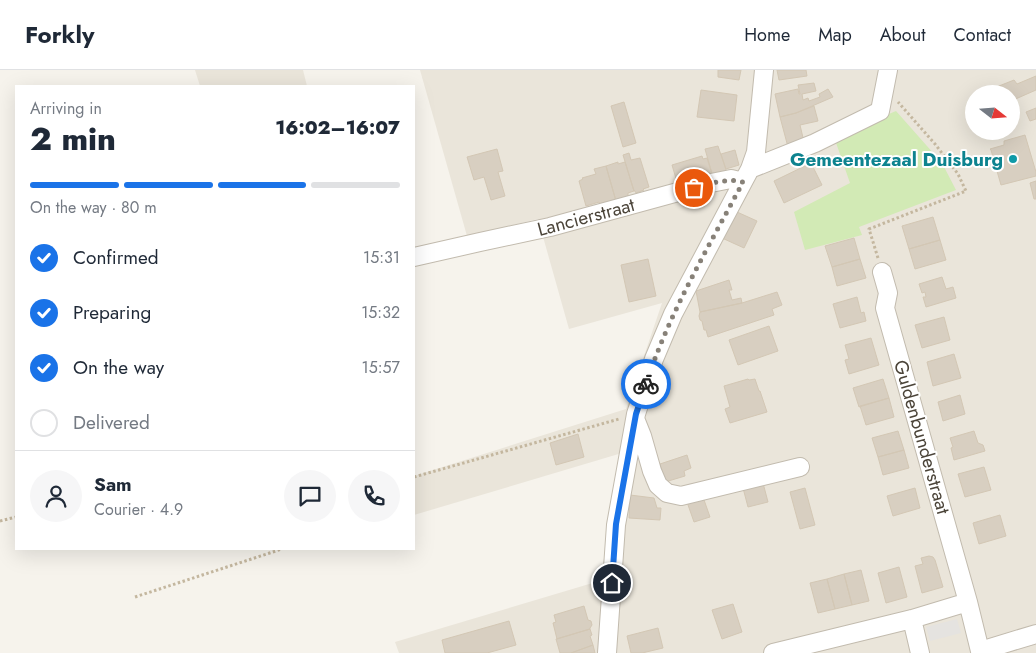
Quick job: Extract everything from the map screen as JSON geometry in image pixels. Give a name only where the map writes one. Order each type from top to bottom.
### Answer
[{"type":"street","points":[[607,653],[616,524],[636,418],[654,359],[673,314],[747,176],[756,152],[764,70]]},
{"type":"street","points":[[747,176],[880,111],[888,70]]},
{"type":"street","name":"Lancierstraat","points":[[415,257],[550,227],[711,183],[747,176]]},
{"type":"street","name":"Guldenbunderstraat","points":[[882,272],[888,293],[885,308],[968,602],[980,651],[1036,634]]},
{"type":"street","points":[[636,418],[652,472],[658,485],[667,493],[681,496],[800,467]]},
{"type":"street","points":[[773,653],[912,619],[968,602]]},
{"type":"street","points":[[912,619],[920,653]]},
{"type":"path","points":[[882,272],[869,229],[966,191],[958,174],[935,144],[884,88]]},
{"type":"path","points":[[415,477],[636,418]]},
{"type":"path","points":[[0,522],[15,517]]},
{"type":"path","points":[[135,597],[279,550]]},
{"type":"shaded area","points":[[195,70],[303,70],[307,85],[200,85]]},
{"type":"shaded area","points":[[420,70],[1036,70],[1036,653],[399,653],[395,642],[616,576],[632,450],[415,515],[415,476],[626,409],[662,303],[569,329],[538,219],[467,236]]},
{"type":"shaded area","points":[[957,619],[961,633],[930,641],[926,627]]},
{"type":"green space","points":[[896,111],[942,163],[956,190],[859,227],[862,235],[805,250],[794,212],[850,183],[834,137]]},
{"type":"building","points":[[718,70],[741,70],[739,80],[718,77]]},
{"type":"building","points":[[777,70],[806,70],[807,76],[779,80]]},
{"type":"building","points":[[1036,76],[1036,90],[1020,97],[1020,85],[1002,85],[1014,80],[1017,84]]},
{"type":"building","points":[[814,83],[816,91],[802,94],[803,100],[808,98],[809,101],[820,97],[819,94],[828,89],[833,97],[796,113],[780,117],[775,94],[798,89],[800,94],[798,85]]},
{"type":"building","points":[[701,90],[737,95],[734,121],[697,117]]},
{"type":"building","points":[[624,102],[636,143],[623,147],[611,106]]},
{"type":"building","points":[[814,106],[818,121],[800,125],[804,142],[788,147],[780,117]]},
{"type":"building","points":[[1036,108],[1036,119],[1030,121],[1026,112]]},
{"type":"building","name":"Gemeentezaal Duisburg","points":[[1025,135],[1036,176],[1001,185],[990,149],[1004,145],[1004,141],[1020,140],[1020,136]]},
{"type":"building","points":[[718,146],[727,173],[713,177],[705,149]]},
{"type":"building","points":[[497,149],[503,171],[498,172],[505,196],[491,200],[484,177],[474,180],[467,157]]},
{"type":"building","points":[[735,150],[739,165],[726,169],[721,154]]},
{"type":"building","points":[[629,153],[631,160],[640,158],[649,187],[636,193],[623,155]]},
{"type":"building","points":[[702,156],[703,159],[707,158],[713,177],[711,172],[677,182],[672,165]]},
{"type":"building","points":[[618,162],[618,164],[625,162],[634,191],[628,193],[628,197],[616,201],[606,166]]},
{"type":"building","points":[[811,163],[822,185],[784,203],[774,181]]},
{"type":"building","points":[[606,166],[616,201],[600,205],[599,202],[586,206],[579,181],[582,178],[596,174],[594,169]]},
{"type":"building","points":[[1036,181],[1036,199],[1034,199],[1030,183]]},
{"type":"building","points":[[737,212],[757,221],[744,248],[722,238],[733,213]]},
{"type":"building","points":[[933,217],[940,240],[909,249],[902,226]]},
{"type":"building","points":[[854,238],[860,259],[832,267],[825,246]]},
{"type":"building","points":[[940,240],[946,260],[915,269],[909,249]]},
{"type":"building","points":[[648,259],[656,296],[629,302],[621,265]]},
{"type":"building","points":[[860,259],[866,278],[837,286],[832,267]]},
{"type":"building","points":[[942,277],[946,289],[953,287],[956,298],[926,307],[923,297],[926,297],[925,292],[922,293],[919,284]]},
{"type":"building","points":[[729,280],[732,300],[741,298],[742,303],[700,312],[696,291]]},
{"type":"building","points":[[777,292],[782,305],[772,309],[774,315],[708,337],[700,320],[700,312],[742,303]]},
{"type":"building","points":[[857,297],[861,313],[864,312],[866,321],[840,328],[833,304]]},
{"type":"building","points":[[944,317],[950,340],[922,348],[915,325]]},
{"type":"building","points":[[769,326],[778,351],[738,365],[729,340]]},
{"type":"building","points":[[871,338],[879,365],[849,374],[845,360],[849,359],[845,345]]},
{"type":"building","points":[[954,354],[961,378],[933,386],[927,362]]},
{"type":"building","points":[[748,379],[755,379],[767,412],[730,423],[725,409],[730,407],[724,386]]},
{"type":"building","points":[[883,379],[889,398],[859,407],[853,388]]},
{"type":"building","points":[[960,395],[965,414],[943,421],[938,402]]},
{"type":"building","points":[[889,398],[894,417],[866,425],[860,406]]},
{"type":"building","points":[[898,431],[904,450],[878,457],[872,438]]},
{"type":"building","points":[[974,431],[978,443],[983,445],[985,451],[954,460],[950,438]]},
{"type":"building","points":[[578,434],[584,457],[556,465],[550,443]]},
{"type":"building","points":[[904,450],[909,468],[883,475],[878,457]]},
{"type":"building","points":[[687,455],[691,468],[684,471],[685,476],[665,482],[660,464]]},
{"type":"building","points":[[984,467],[991,490],[965,497],[958,474]]},
{"type":"building","points":[[763,483],[768,502],[748,507],[743,488]]},
{"type":"building","points":[[805,488],[815,525],[800,529],[790,492]]},
{"type":"building","points":[[915,488],[920,508],[893,516],[887,496]]},
{"type":"building","points":[[630,495],[654,498],[657,508],[661,508],[660,520],[629,518]]},
{"type":"building","points":[[703,497],[710,517],[694,522],[687,502]]},
{"type":"building","points":[[1000,515],[1006,536],[979,544],[973,523]]},
{"type":"building","points":[[929,556],[935,560],[943,587],[922,593],[915,566],[923,564],[921,558]]},
{"type":"building","points":[[899,567],[907,597],[886,603],[878,573]]},
{"type":"building","points":[[861,570],[869,601],[852,605],[844,574]]},
{"type":"building","points":[[844,574],[852,605],[835,609],[827,579]]},
{"type":"building","points":[[827,579],[835,609],[818,613],[810,583]]},
{"type":"building","points":[[733,604],[742,632],[722,639],[712,610]]},
{"type":"building","points":[[584,606],[588,620],[591,621],[590,629],[557,639],[553,623],[556,622],[554,615]]},
{"type":"building","points":[[509,621],[516,645],[487,653],[445,653],[442,640]]},
{"type":"building","points":[[658,628],[663,648],[642,653],[631,653],[627,636]]},
{"type":"building","points":[[590,629],[593,645],[571,653],[560,653],[556,639]]},
{"type":"building","points":[[593,645],[595,653],[571,653]]},
{"type":"way so far","points":[[646,384],[654,359],[673,314],[743,182],[731,180],[694,188]]},
{"type":"place","name":"Gemeentezaal Duisburg","points":[[1013,159]]},
{"type":"route","points":[[612,583],[616,524],[636,414],[646,384]]}]
